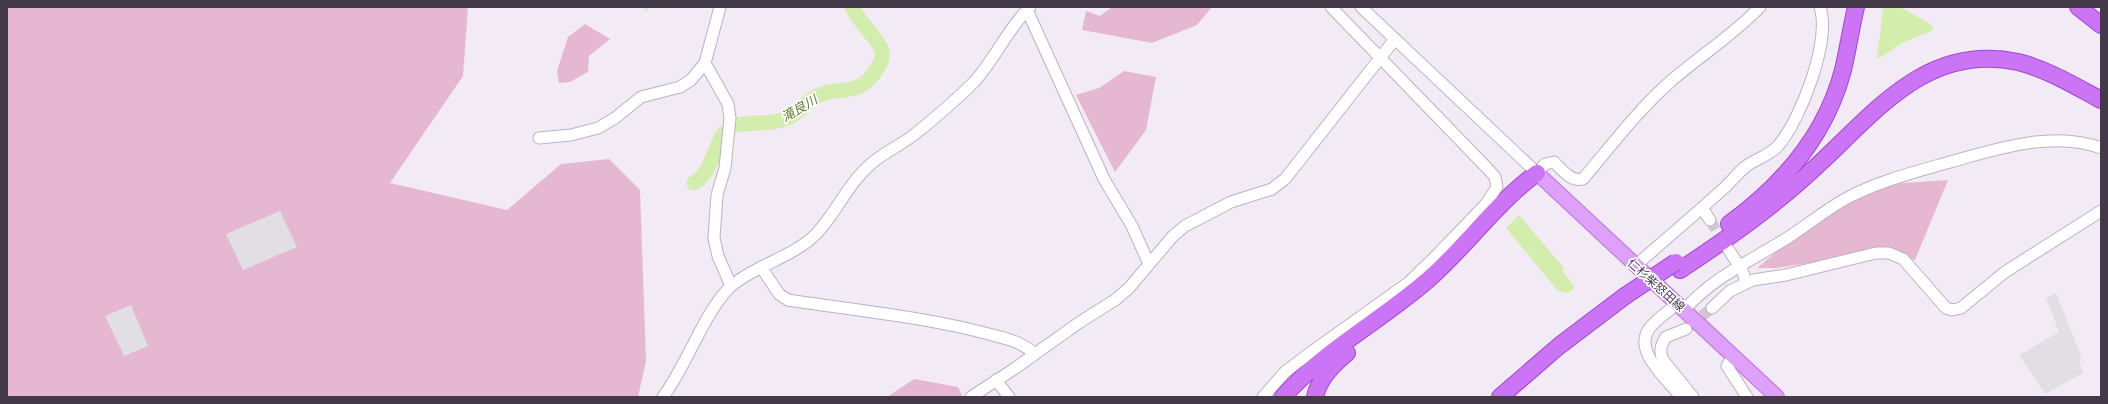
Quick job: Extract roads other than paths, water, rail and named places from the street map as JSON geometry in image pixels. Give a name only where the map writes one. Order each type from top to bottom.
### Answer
[{"type":"highway","points":[[1678,266],[1764,198],[1781,181],[1809,146],[1821,126],[1837,89],[1856,7]]},
{"type":"highway","points":[[2078,7],[2101,25]]},
{"type":"highway","points":[[1500,397],[1559,346],[1627,299],[1761,215],[1820,164],[1901,88],[1940,67],[1966,61],[1991,60],[2018,62],[2045,72],[2101,100]]},
{"type":"highway","points":[[1283,397],[1293,386],[1328,356],[1431,278],[1516,188],[1537,173]]},
{"type":"highway","points":[[1315,397],[1321,381],[1337,361],[1415,303],[1442,280],[1523,195],[1537,173]]},
{"type":"highway","points":[[1515,397],[1627,299]]},
{"type":"main road","name":"仁杉柴怒田線","points":[[1537,173],[1777,397]]},
{"type":"street","points":[[539,138],[571,135],[598,128],[615,118],[641,96],[680,87],[691,80],[705,63],[720,7]]},
{"type":"street","points":[[1263,397],[1286,372],[1310,353],[1408,283],[1486,204],[1497,187],[1495,177],[1488,169],[1331,7]]},
{"type":"street","points":[[1362,7],[1537,173],[1549,162],[1554,162],[1572,179],[1577,181],[1583,179],[1649,103],[1670,82],[1740,27],[1760,7]]},
{"type":"street","points":[[1635,266],[1702,208],[1749,164],[1776,148],[1789,128],[1808,89],[1817,61],[1823,24],[1820,7]]},
{"type":"street","points":[[1029,8],[1104,179],[1132,226],[1149,264]]},
{"type":"street","points":[[663,397],[675,381],[713,310],[731,286],[815,235],[827,221],[858,176],[873,162],[914,134],[973,83],[989,65],[1029,8]]},
{"type":"street","points":[[971,397],[1014,369],[1034,353],[1115,300],[1129,288],[1173,236],[1185,226],[1231,202],[1272,189],[1285,179],[1395,39]]},
{"type":"street","points":[[705,63],[728,104],[730,118],[725,168],[717,195],[714,238],[718,256],[731,286]]},
{"type":"street","points":[[1681,397],[1649,358],[1645,349],[1645,339],[1648,330],[1655,322],[1680,307],[1710,284],[1783,241],[1820,214],[1847,198],[1904,176],[1977,154],[2036,143],[2068,141],[2101,148]]},
{"type":"street","points":[[1702,208],[1710,220]]},
{"type":"street","points":[[1712,308],[1730,290],[1746,282],[1876,252],[1889,253],[1903,259],[1946,308],[1952,310],[1961,308],[2005,272],[2101,211]]},
{"type":"street","points":[[1728,249],[1739,266],[1746,282]]},
{"type":"street","points":[[761,268],[779,294],[788,300],[946,323],[1022,343],[1034,353]]},
{"type":"street","points":[[1686,329],[1666,337],[1661,348],[1661,354],[1693,397]]},
{"type":"street","points":[[1733,356],[1727,366],[1747,397]]},
{"type":"street","points":[[996,380],[1009,397]]},
{"type":"waterway","name":"滝良川","points":[[736,125],[783,120],[790,117],[819,95],[857,87],[870,78],[880,63],[882,57],[881,48],[852,7]]},
{"type":"waterway","name":"滝良川","points":[[694,183],[709,167],[724,133]]},
{"type":"tunnel","points":[[1710,220],[1726,247]]},
{"type":"tunnel","points":[[1689,326],[1712,308]]}]
